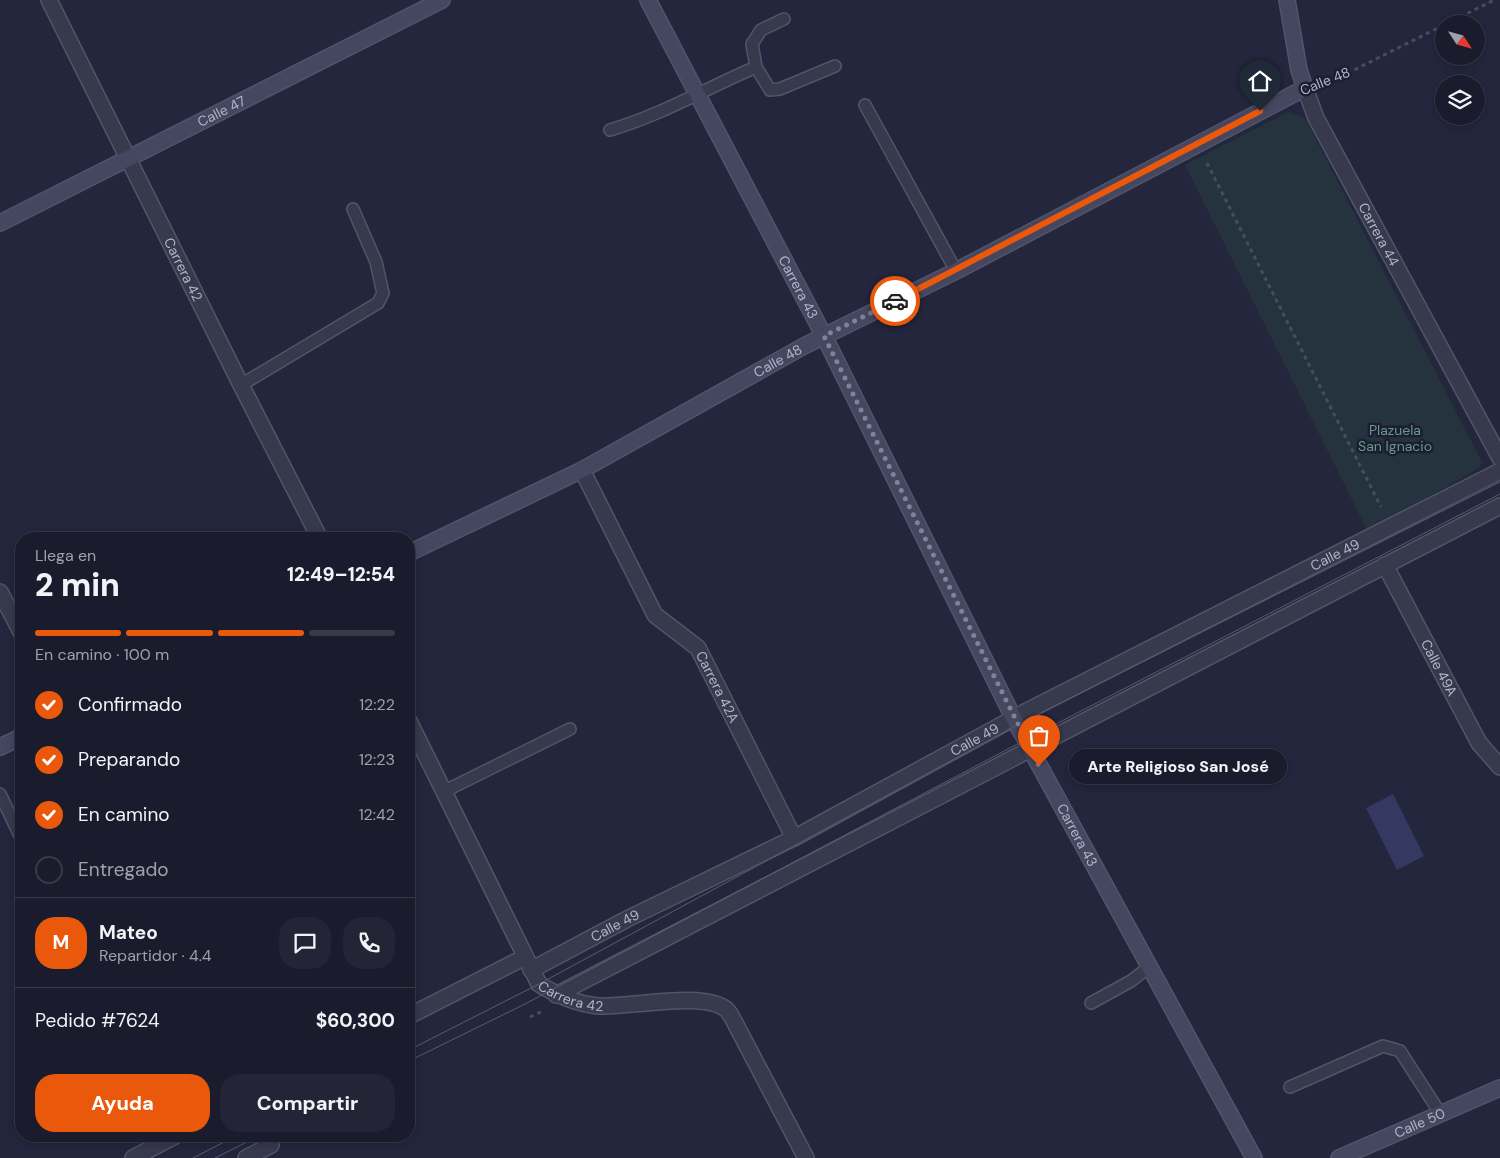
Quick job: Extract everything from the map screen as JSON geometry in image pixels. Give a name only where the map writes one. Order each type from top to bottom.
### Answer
[{"type":"street","name":"Carrera 42","points":[[48,0],[240,386],[316,532]]},
{"type":"street","name":"Calle 47","points":[[0,223],[442,0]]},
{"type":"street","name":"Carrera 43","points":[[648,0],[824,336],[1014,719],[1254,1158]]},
{"type":"street","name":"Carrera 44","points":[[1287,0],[1299,70],[1316,118],[1500,458]]},
{"type":"street","name":"Calle 48","points":[[415,550],[582,470],[824,336],[956,271],[1305,88]]},
{"type":"street","name":"Carrera 42A","points":[[582,470],[655,615],[698,648],[794,838]]},
{"type":"street","name":"Calle 49","points":[[415,1013],[629,918],[794,838],[1014,719],[1500,471]]},
{"type":"street","points":[[556,995],[1500,506]]},
{"type":"street","name":"Calle 49A","points":[[1385,565],[1479,743],[1500,767]]},
{"type":"street","points":[[0,592],[15,621]]},
{"type":"street","name":"Carrera 42","points":[[415,734],[539,984],[556,995],[578,1004],[600,1006],[695,1000],[712,1002],[726,1010],[736,1023],[806,1158]]},
{"type":"street","points":[[0,747],[15,740]]},
{"type":"street","name":"Calle 50","points":[[1339,1158],[1500,1088]]},
{"type":"street","points":[[133,1158],[164,1142]]},
{"type":"street","points":[[246,1158],[271,1145]]},
{"type":"lane","points":[[784,19],[761,30],[752,44],[756,67],[770,90],[780,89],[835,66]]},
{"type":"lane","points":[[610,130],[678,104],[756,67]]},
{"type":"lane","points":[[865,105],[956,271]]},
{"type":"lane","points":[[240,386],[378,303],[383,293],[376,262],[353,209]]},
{"type":"lane","points":[[443,792],[570,729]]},
{"type":"lane","points":[[0,794],[15,825]]},
{"type":"lane","points":[[1091,1003],[1131,981],[1149,967]]},
{"type":"lane","points":[[1290,1087],[1383,1046],[1400,1051],[1440,1113]]},
{"type":"path","name":"Calle 48","points":[[1463,15],[1494,0]]},
{"type":"path","name":"Calle 48","points":[[1305,88],[1340,77],[1435,29]]},
{"type":"path","points":[[1197,144],[1391,527]]},
{"type":"green space","name":"Plazuela San Ignacio","points":[[1288,112],[1305,118],[1482,462],[1479,468],[1368,532],[1185,165]]},
{"type":"water","points":[[1393,794],[1424,856],[1397,870],[1366,808]]},
{"type":"tram line","points":[[415,1047],[539,984],[1017,725],[1500,482]]},
{"type":"tram line","points":[[415,1058],[523,1005],[1025,740],[1500,494]]},
{"type":"tram line","points":[[193,1158],[224,1142]]},
{"type":"tram line","points":[[215,1158],[247,1142]]},
{"type":"way so far","points":[[895,301],[824,336],[1039,766]]},
{"type":"place","name":"Arte Religioso San José","points":[[1039,766]]},
{"type":"route","points":[[895,301],[956,271],[1260,111]]}]
